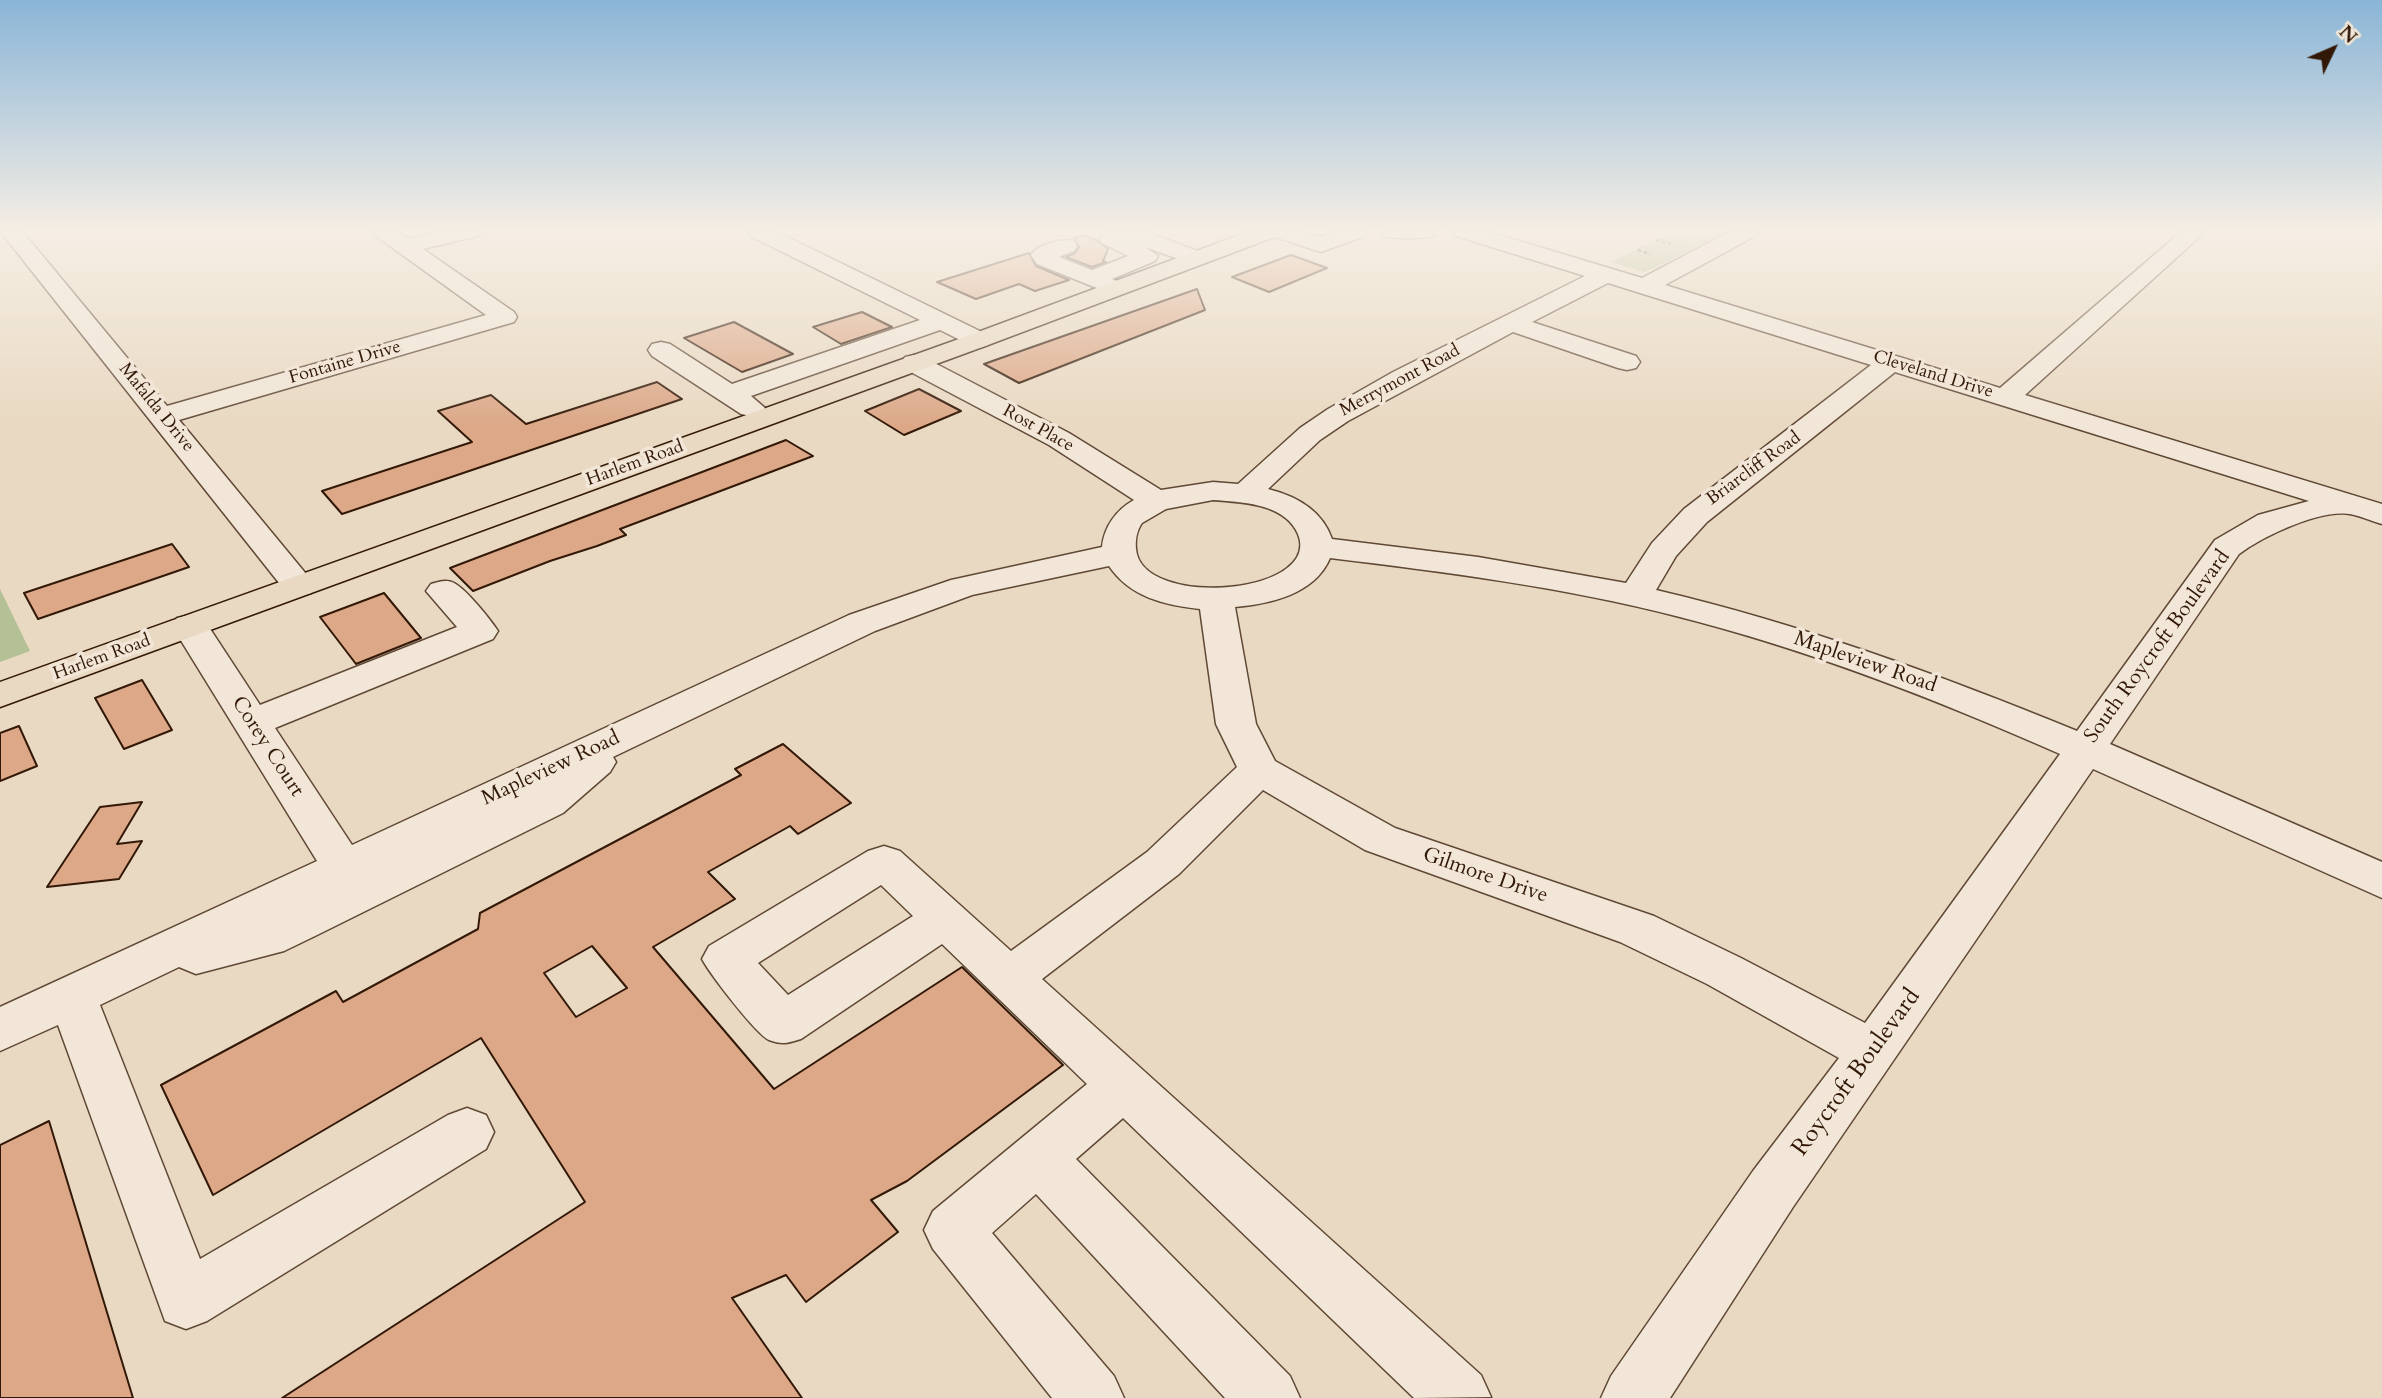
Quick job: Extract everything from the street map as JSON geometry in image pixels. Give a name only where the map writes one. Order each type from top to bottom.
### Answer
[{"type":"main road","name":"Harlem Road","points":[[0,695],[979,340],[1076,296]]},
{"type":"street","name":"Mafalda Drive","points":[[64,296],[299,586]]},
{"type":"street","name":"Fontaine Drive","points":[[162,416],[505,317],[476,296]]},
{"type":"street","points":[[891,296],[979,340]]},
{"type":"street","name":"Merrymont Road","points":[[1246,493],[1310,434],[1338,415],[1564,296]]},
{"type":"street","name":"Cleveland Drive","points":[[1679,296],[2382,514]]},
{"type":"street","points":[[2006,397],[2121,296]]},
{"type":"street","points":[[730,394],[942,321]]},
{"type":"street","points":[[1511,323],[1627,362]]},
{"type":"street","name":"Rost Place","points":[[898,337],[925,359],[1157,501]]},
{"type":"street","points":[[661,349],[765,417]]},
{"type":"street","name":"Briarcliff Road","points":[[1636,594],[1648,570],[1673,537],[1701,508],[1812,426],[1891,362]]},
{"type":"street","points":[[1213,491],[1246,493],[1290,508],[1313,529],[1318,547],[1312,565],[1293,582],[1252,597],[1187,597],[1154,587],[1130,572],[1118,554],[1119,531],[1134,514],[1157,501],[1181,494],[1213,491]]},
{"type":"street","name":"South Roycroft Boulevard","points":[[2084,750],[2227,547],[2245,532],[2267,522],[2290,514],[2349,504]]},
{"type":"street","name":"Mapleview Road","points":[[1318,547],[1535,574],[1636,594],[1750,625],[1884,668],[2001,713],[2382,881]]},
{"type":"street","name":"Mapleview Road","points":[[0,1030],[862,623],[963,587],[1032,570],[1118,554]]},
{"type":"street","points":[[252,723],[480,631],[443,591]]},
{"type":"street","points":[[1009,978],[1163,863],[1259,769],[1236,724],[1222,625],[1215,599]]},
{"type":"street","name":"Corey Court","points":[[190,626],[344,867]]},
{"type":"street","points":[[163,953],[197,955],[267,938],[312,917],[548,803],[580,778],[623,736]]},
{"type":"street","name":"Roycroft Boulevard","points":[[1633,1398],[1773,1189],[1873,1052],[2084,750]]},
{"type":"street","name":"Gilmore Drive","points":[[1259,769],[1380,839],[1637,929],[1724,971],[1873,1052]]},
{"type":"street","points":[[945,919],[1460,1398]]},
{"type":"street","points":[[72,996],[186,1300],[467,1132]]},
{"type":"street","points":[[1092,1398],[953,1230],[1123,1085]]},
{"type":"street","points":[[1038,1158],[1268,1398]]},
{"type":"green space","points":[[0,589],[30,651],[0,662]]},
{"type":"building","points":[[1176,296],[1200,296],[1205,310],[1019,383],[984,364]]},
{"type":"building","points":[[862,312],[892,327],[841,344],[813,327]]},
{"type":"building","points":[[734,322],[793,354],[742,372],[684,338]]},
{"type":"building","points":[[657,382],[682,399],[342,514],[322,491],[472,442],[438,411],[491,395],[526,424]]},
{"type":"building","points":[[919,389],[961,411],[904,435],[865,411]]},
{"type":"building","points":[[786,440],[813,456],[620,529],[626,535],[473,591],[450,568]]},
{"type":"building","points":[[172,544],[189,567],[38,619],[24,593]]},
{"type":"building","points":[[384,593],[421,638],[356,664],[320,617]]},
{"type":"building","points":[[142,680],[172,730],[124,749],[95,698]]},
{"type":"building","points":[[19,726],[37,766],[0,781],[0,733]]},
{"type":"building","points":[[783,744],[851,803],[798,834],[790,826],[708,872],[735,899],[653,947],[774,1089],[962,967],[1063,1065],[907,1181],[871,1200],[898,1232],[806,1302],[786,1275],[732,1298],[802,1398],[282,1398],[585,1202],[481,1038],[213,1195],[161,1085],[336,991],[343,1002],[478,929],[480,913],[741,775],[735,769]],"holes":[[[592,946],[627,988],[576,1017],[544,973]]]},
{"type":"building","points":[[142,802],[117,844],[142,841],[119,879],[47,887],[100,807]]},
{"type":"building","points":[[49,1121],[133,1398],[0,1398],[0,1145]]}]
